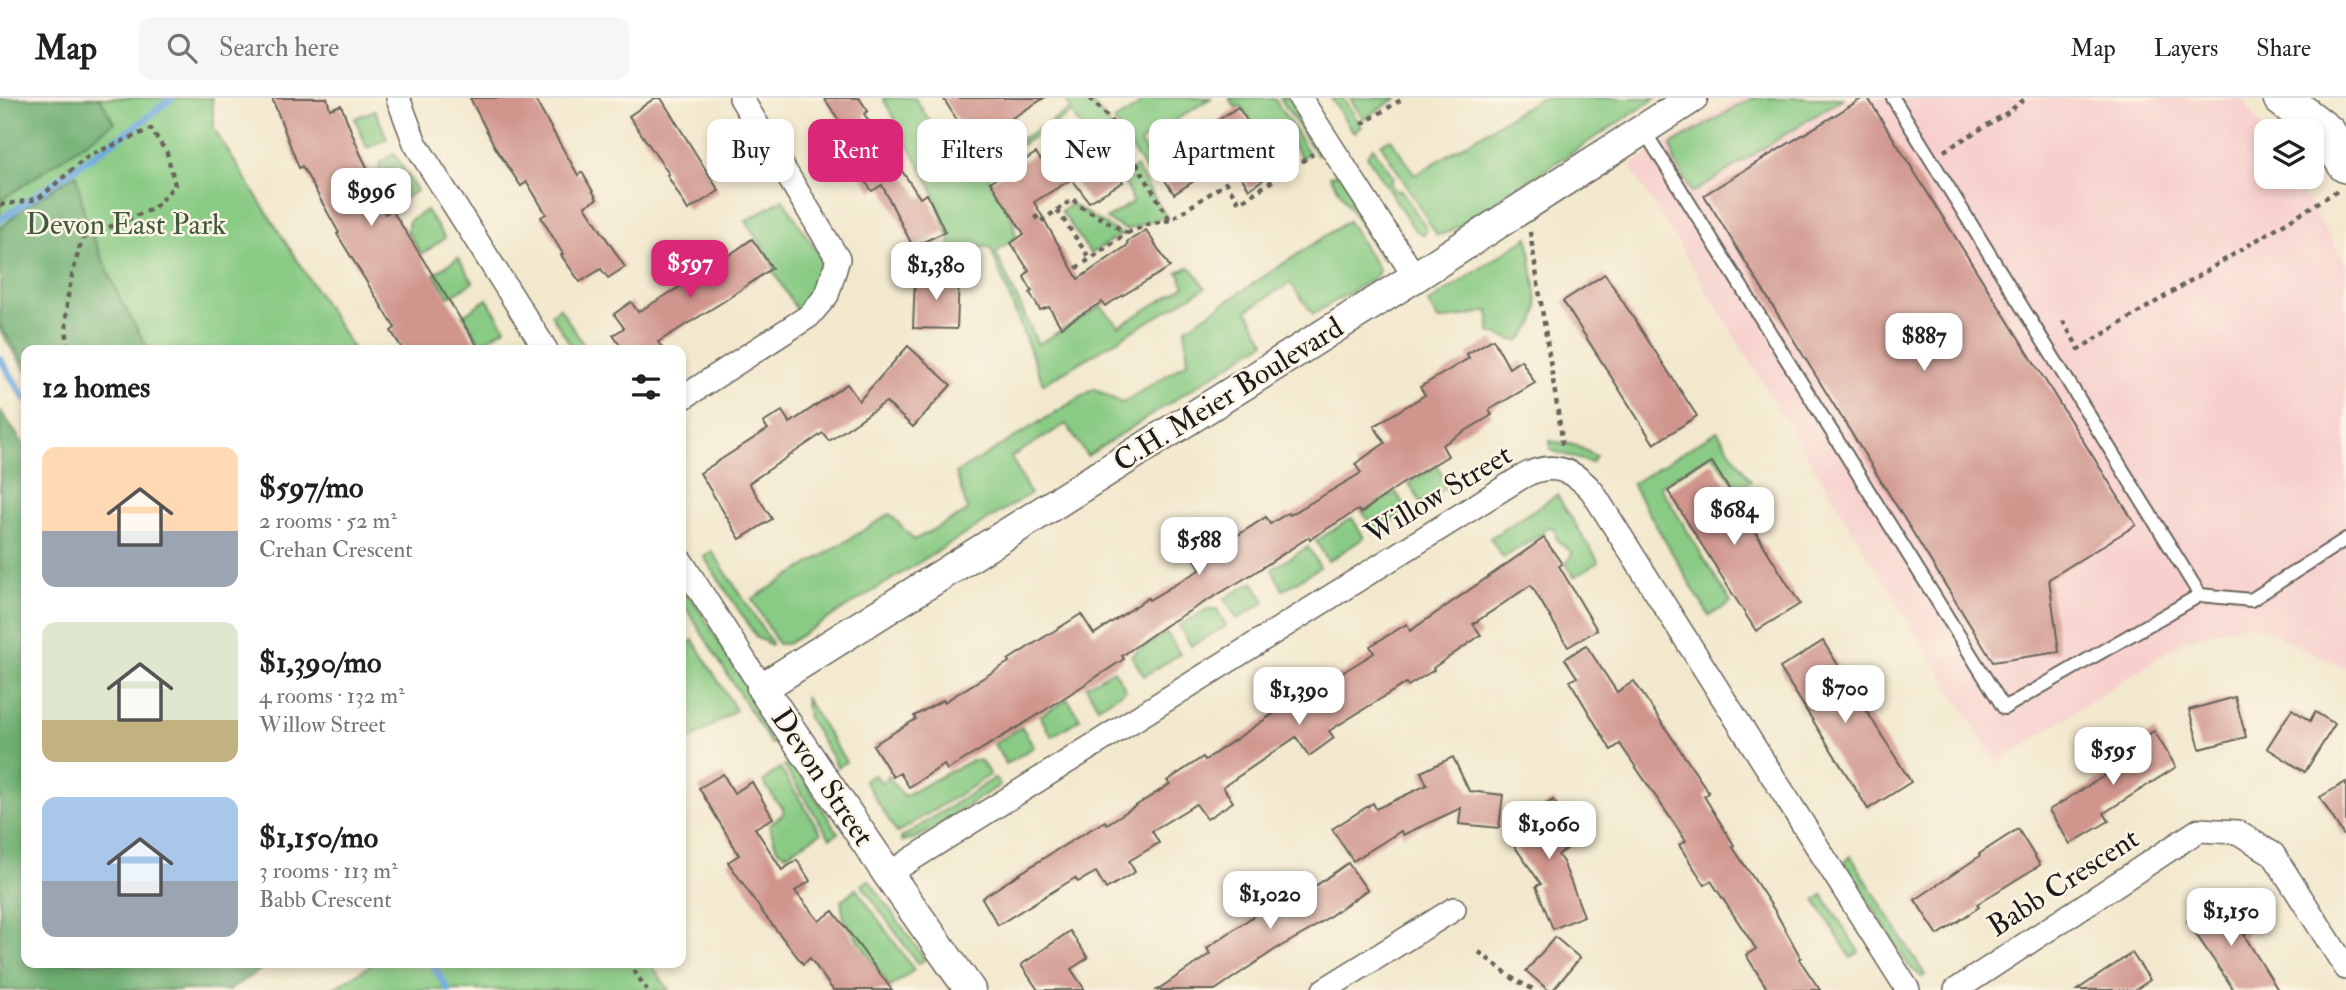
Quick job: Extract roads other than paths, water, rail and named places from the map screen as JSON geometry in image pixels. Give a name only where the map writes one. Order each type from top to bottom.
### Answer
[{"type":"main road","points":[[2282,98],[2327,115],[2346,164]]},
{"type":"street","points":[[398,98],[415,143],[543,345]]},
{"type":"street","points":[[686,396],[809,316],[827,295],[838,259],[741,98]]},
{"type":"street","points":[[1300,98],[1415,277]]},
{"type":"street","name":"C.H. Meier Boulevard","points":[[762,688],[1415,277],[1692,98]]},
{"type":"street","name":"Willow Street","points":[[888,874],[1520,478],[1545,469],[1561,470],[1578,476],[1592,491],[1909,990]]},
{"type":"street","name":"Devon Street","points":[[686,569],[762,688],[970,990]]},
{"type":"street","name":"Babb Crescent","points":[[1956,990],[2199,830],[2237,832],[2273,854],[2346,968]]},
{"type":"street","points":[[1324,990],[1454,909]]},
{"type":"lane","points":[[1893,98],[2200,595]]},
{"type":"lane","points":[[1643,129],[2004,708],[2200,595],[2251,600],[2346,539]]},
{"type":"waterway","points":[[0,220],[139,124],[172,98]]},
{"type":"waterway","points":[[0,359],[21,392]]},
{"type":"waterway","points":[[435,968],[448,990]]},
{"type":"park label","name":"Devon East Park","points":[[126,224]]}]
